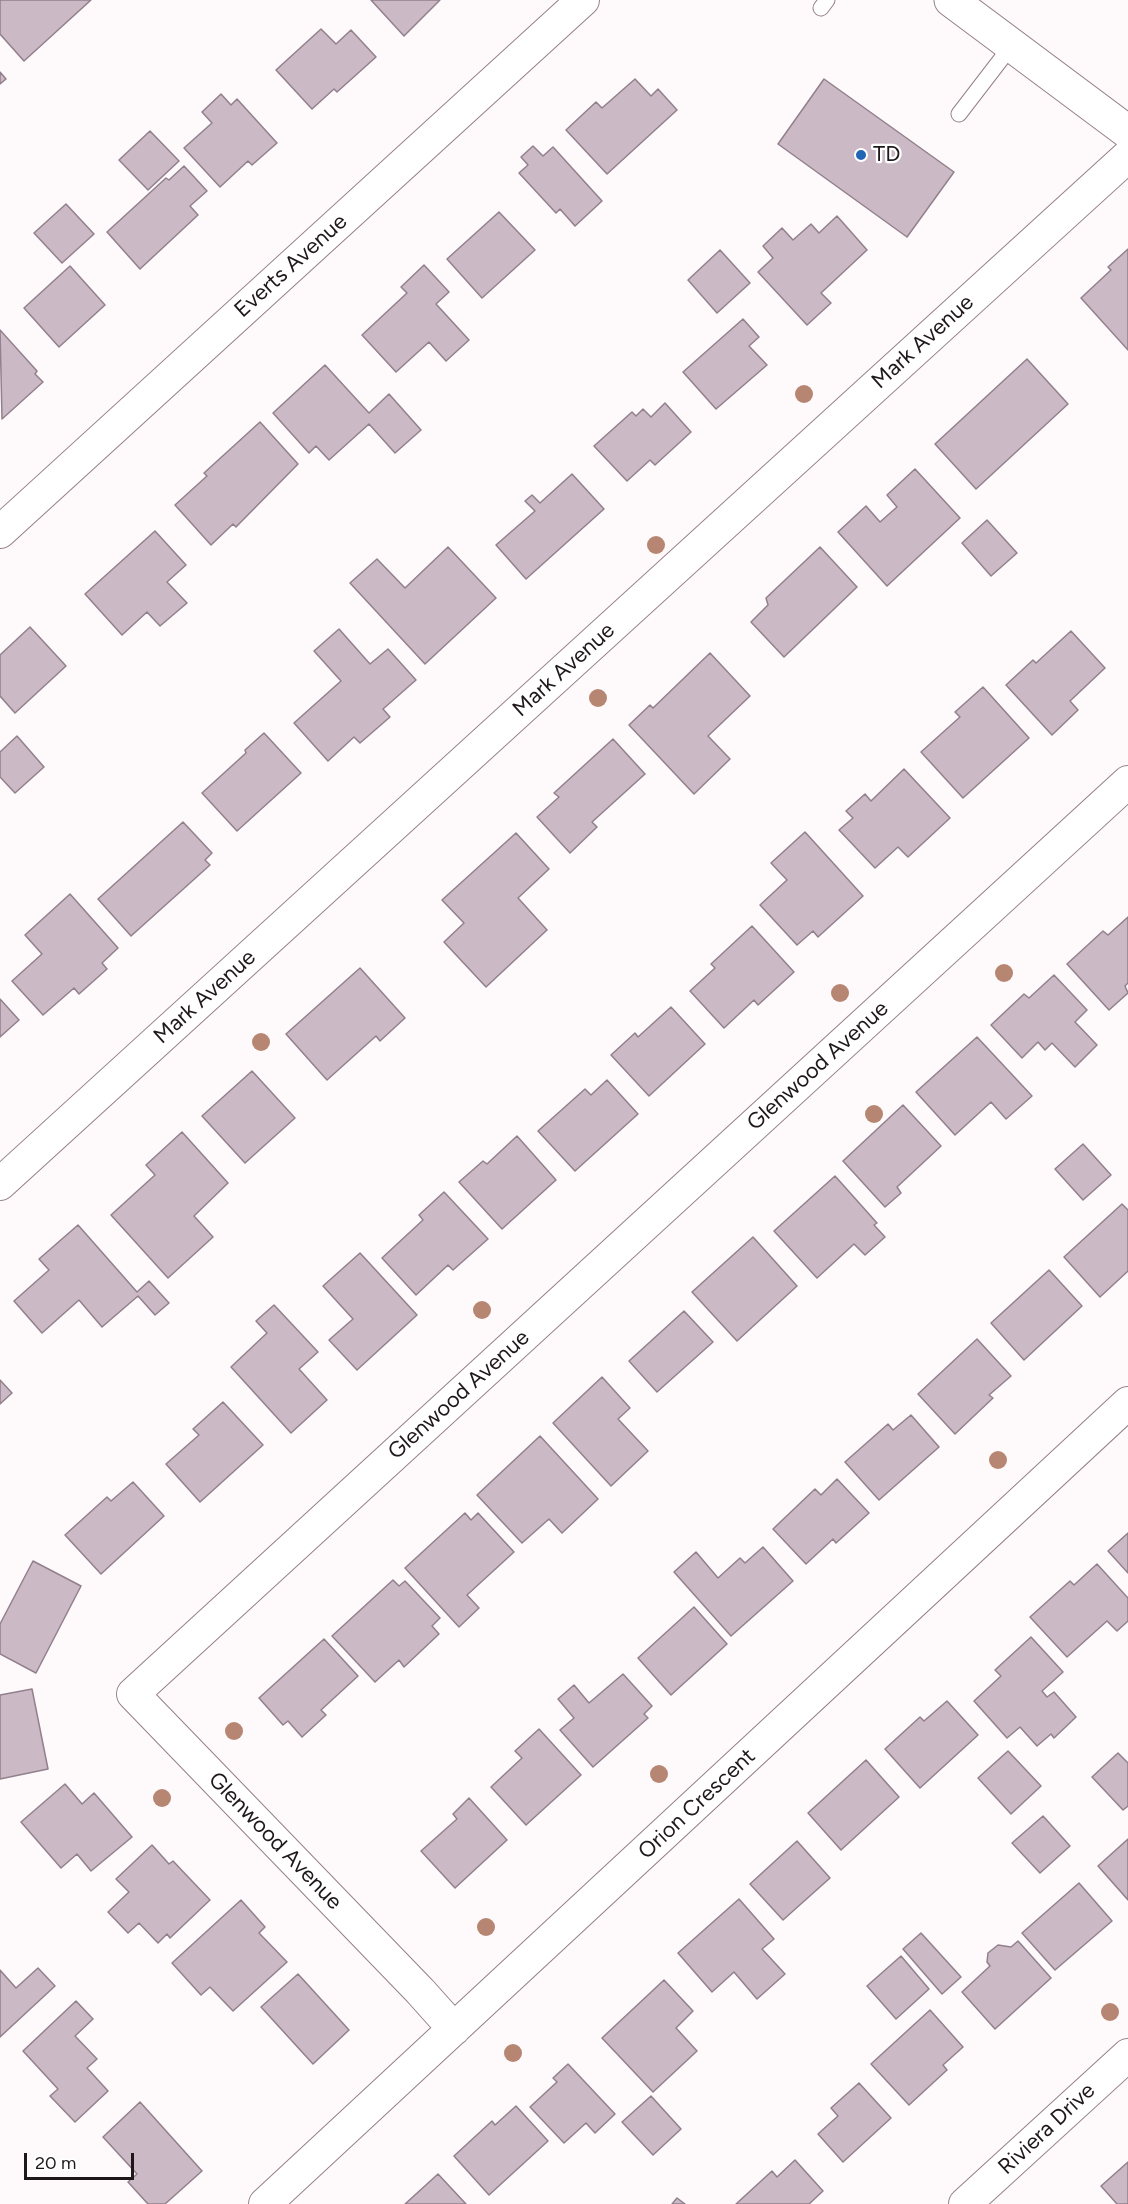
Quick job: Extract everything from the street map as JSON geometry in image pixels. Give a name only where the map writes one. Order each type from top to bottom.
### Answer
[{"type":"street","name":"Everts Avenue","points":[[0,532],[583,0]]},
{"type":"street","points":[[951,0],[1126,132]]},
{"type":"street","name":"Mark Avenue","points":[[0,1184],[1126,132]]},
{"type":"street","name":"Glenwood Avenue","points":[[454,2029],[133,1694],[1128,782]]},
{"type":"street","name":"Orion Crescent","points":[[265,2204],[1128,1403]]},
{"type":"street","name":"Riviera Drive","points":[[965,2204],[1128,2055]]},
{"type":"lane","points":[[959,114],[1012,45]]},
{"type":"building","points":[[0,0],[91,0],[24,61],[0,34]]},
{"type":"building","points":[[371,0],[440,0],[404,36]]},
{"type":"building","points":[[321,29],[336,44],[351,30],[376,57],[337,92],[334,89],[312,109],[276,70]]},
{"type":"building","points":[[0,72],[6,79],[0,84]]},
{"type":"building","points":[[635,79],[651,96],[658,89],[677,110],[607,174],[566,130],[596,102],[602,108]]},
{"type":"building","name":"TD","points":[[824,79],[954,172],[907,237],[778,144]]},
{"type":"building","points":[[221,94],[231,105],[237,99],[277,143],[252,165],[248,161],[220,187],[184,148],[212,123],[202,112]]},
{"type":"building","points":[[150,131],[179,161],[148,190],[119,160]]},
{"type":"building","points":[[533,146],[543,156],[553,147],[602,201],[575,226],[560,209],[556,213],[519,173],[528,165],[521,157]]},
{"type":"building","points":[[184,166],[207,191],[190,206],[198,215],[140,269],[107,232],[166,178],[169,180]]},
{"type":"building","points":[[66,204],[94,234],[62,263],[34,233]]},
{"type":"building","points":[[499,212],[535,250],[482,298],[447,259]]},
{"type":"building","points":[[837,216],[867,250],[821,293],[831,303],[807,325],[758,272],[773,258],[763,246],[782,228],[793,240],[811,224],[819,233]]},
{"type":"building","points":[[1128,249],[1128,350],[1081,298],[1111,270],[1108,267]]},
{"type":"building","points":[[720,250],[750,283],[717,313],[688,280]]},
{"type":"building","points":[[424,265],[449,292],[436,304],[469,340],[446,361],[429,342],[396,372],[362,335],[407,293],[401,287]]},
{"type":"building","points":[[70,266],[105,305],[59,347],[24,308]]},
{"type":"building","points":[[743,319],[759,337],[749,346],[767,365],[716,409],[683,372]]},
{"type":"building","points":[[0,330],[37,371],[35,374],[43,382],[2,419]]},
{"type":"building","points":[[1027,359],[1068,404],[976,489],[935,444]]},
{"type":"building","points":[[325,365],[369,413],[389,394],[421,430],[395,453],[369,424],[329,460],[316,446],[309,453],[273,413]]},
{"type":"building","points":[[665,403],[691,432],[655,465],[650,460],[627,481],[594,446],[632,412],[636,416],[643,409],[651,417]]},
{"type":"building","points":[[260,422],[298,464],[236,527],[233,524],[211,545],[175,505],[207,476],[204,473]]},
{"type":"building","points":[[915,469],[960,518],[887,586],[838,532],[866,506],[880,522],[897,507],[887,495]]},
{"type":"building","points":[[572,474],[604,509],[526,579],[496,545],[535,511],[525,501],[532,495],[540,503]]},
{"type":"building","points":[[987,520],[1017,553],[991,576],[962,543]]},
{"type":"building","points":[[155,531],[186,565],[167,582],[187,603],[160,626],[147,612],[122,635],[85,594]]},
{"type":"building","points":[[448,547],[496,598],[425,664],[350,583],[377,559],[405,588]]},
{"type":"building","points":[[820,547],[857,587],[784,657],[751,622],[768,605],[766,598]]},
{"type":"building","points":[[30,627],[66,666],[15,713],[0,696],[0,655]]},
{"type":"building","points":[[339,629],[370,664],[388,649],[416,680],[383,709],[390,717],[360,743],[354,737],[328,761],[294,723],[341,681],[314,651]]},
{"type":"building","points":[[1071,631],[1105,668],[1070,701],[1078,710],[1052,735],[1006,685],[1033,660],[1036,663]]},
{"type":"building","points":[[710,653],[750,696],[708,736],[730,759],[694,794],[629,725],[650,705],[653,708]]},
{"type":"building","points":[[983,687],[1029,738],[963,798],[921,752],[960,717],[955,712]]},
{"type":"building","points":[[264,733],[301,773],[237,831],[202,793],[246,753],[245,750]]},
{"type":"building","points":[[17,736],[44,767],[15,793],[0,777],[0,752]]},
{"type":"building","points":[[613,739],[645,774],[592,822],[597,827],[570,853],[537,817],[559,797],[554,793]]},
{"type":"building","points":[[904,769],[950,818],[908,857],[898,847],[875,868],[839,830],[853,818],[846,811],[865,794],[871,801]]},
{"type":"building","points":[[183,822],[212,853],[205,860],[210,865],[131,936],[98,899]]},
{"type":"building","points":[[805,832],[863,896],[818,937],[813,931],[797,945],[760,905],[787,880],[771,863]]},
{"type":"building","points":[[516,833],[549,869],[518,898],[547,930],[486,987],[444,942],[464,923],[442,900]]},
{"type":"building","points":[[70,894],[118,948],[102,963],[107,969],[79,994],[74,988],[43,1015],[12,981],[42,954],[25,935]]},
{"type":"building","points":[[1128,917],[1128,983],[1125,986],[1128,993],[1109,1010],[1067,964],[1103,931],[1108,935]]},
{"type":"building","points":[[752,926],[794,972],[758,1005],[754,1000],[724,1028],[690,991],[715,968],[711,964]]},
{"type":"building","points":[[360,968],[405,1018],[380,1041],[376,1036],[327,1080],[286,1034]]},
{"type":"building","points":[[1054,975],[1087,1010],[1075,1022],[1097,1045],[1075,1067],[1052,1043],[1045,1050],[1038,1042],[1022,1058],[991,1025],[1024,994],[1029,998]]},
{"type":"building","points":[[0,999],[19,1020],[0,1037]]},
{"type":"building","points":[[671,1007],[705,1044],[649,1096],[611,1055],[635,1033],[638,1037]]},
{"type":"building","points":[[977,1037],[1032,1096],[1006,1119],[991,1102],[955,1135],[916,1092]]},
{"type":"building","points":[[252,1071],[295,1118],[245,1163],[202,1116]]},
{"type":"building","points":[[607,1080],[638,1114],[575,1171],[538,1131],[585,1089],[591,1095]]},
{"type":"building","points":[[903,1105],[941,1146],[897,1187],[901,1193],[885,1207],[843,1161]]},
{"type":"building","points":[[182,1132],[228,1183],[194,1216],[213,1237],[168,1278],[111,1215],[155,1175],[146,1165]]},
{"type":"building","points":[[517,1136],[556,1180],[502,1229],[459,1182],[483,1161],[487,1164]]},
{"type":"building","points":[[1083,1144],[1111,1175],[1083,1200],[1055,1169]]},
{"type":"building","points":[[835,1176],[877,1223],[874,1225],[885,1237],[865,1255],[854,1244],[817,1278],[774,1231]]},
{"type":"building","points":[[444,1192],[488,1239],[453,1270],[448,1265],[416,1295],[382,1258],[423,1220],[419,1215]]},
{"type":"building","points":[[1122,1204],[1128,1210],[1128,1271],[1100,1297],[1064,1257]]},
{"type":"building","points":[[78,1225],[137,1292],[149,1281],[169,1303],[155,1315],[138,1296],[102,1327],[79,1300],[42,1333],[14,1301],[49,1270],[39,1259]]},
{"type":"building","points":[[753,1237],[797,1286],[737,1341],[692,1292]]},
{"type":"building","points":[[360,1253],[417,1315],[357,1370],[329,1340],[353,1319],[323,1286]]},
{"type":"building","points":[[1049,1270],[1082,1306],[1024,1360],[991,1323]]},
{"type":"building","points":[[274,1305],[318,1352],[299,1369],[327,1400],[291,1433],[231,1367],[267,1333],[256,1321]]},
{"type":"building","points":[[684,1311],[713,1342],[657,1392],[629,1361]]},
{"type":"building","points":[[977,1339],[1011,1376],[989,1395],[993,1398],[955,1434],[918,1394]]},
{"type":"building","points":[[602,1377],[630,1408],[618,1419],[648,1451],[611,1486],[553,1423]]},
{"type":"building","points":[[0,1380],[12,1393],[0,1404]]},
{"type":"building","points":[[223,1402],[263,1445],[200,1502],[166,1464],[199,1435],[193,1429]]},
{"type":"building","points":[[911,1415],[939,1447],[879,1500],[845,1462],[888,1424],[893,1430]]},
{"type":"building","points":[[540,1436],[598,1499],[562,1533],[549,1519],[522,1543],[477,1495]]},
{"type":"building","points":[[837,1479],[869,1513],[836,1543],[833,1539],[806,1564],[773,1529],[815,1489],[821,1495]]},
{"type":"building","points":[[133,1482],[164,1516],[101,1574],[65,1535],[107,1497],[111,1501]]},
{"type":"building","points":[[465,1513],[471,1520],[478,1513],[514,1552],[467,1595],[479,1608],[459,1627],[405,1568]]},
{"type":"building","points":[[1128,1533],[1128,1573],[1108,1551]]},
{"type":"building","points":[[763,1547],[793,1581],[731,1636],[674,1572],[696,1552],[718,1578],[740,1558],[745,1563]]},
{"type":"building","points":[[33,1561],[81,1586],[36,1673],[0,1654],[0,1624]]},
{"type":"building","points":[[1097,1564],[1128,1598],[1128,1621],[1117,1631],[1107,1621],[1067,1657],[1030,1617],[1070,1581],[1074,1585]]},
{"type":"building","points":[[393,1580],[399,1586],[405,1581],[440,1618],[432,1626],[439,1634],[404,1667],[399,1660],[375,1682],[332,1636]]},
{"type":"building","points":[[694,1607],[727,1644],[671,1695],[638,1658]]},
{"type":"building","points":[[1031,1637],[1063,1672],[1042,1691],[1047,1697],[1054,1692],[1076,1717],[1054,1738],[1051,1734],[1037,1746],[1020,1727],[1007,1738],[974,1701],[1001,1676],[995,1670]]},
{"type":"building","points":[[324,1639],[358,1676],[321,1710],[326,1715],[302,1737],[288,1721],[283,1725],[259,1698]]},
{"type":"building","points":[[623,1674],[652,1706],[644,1714],[648,1718],[593,1767],[560,1730],[574,1718],[558,1699],[574,1685],[589,1703]]},
{"type":"building","points":[[32,1689],[48,1769],[0,1779],[0,1695]]},
{"type":"building","points":[[947,1701],[978,1735],[920,1788],[885,1749],[920,1717],[924,1721]]},
{"type":"building","points":[[539,1729],[581,1775],[526,1825],[491,1787],[522,1758],[515,1751]]},
{"type":"building","points":[[1008,1751],[1041,1786],[1011,1814],[978,1778]]},
{"type":"building","points":[[1118,1753],[1128,1763],[1128,1806],[1123,1810],[1092,1777]]},
{"type":"building","points":[[866,1760],[899,1797],[841,1850],[808,1813]]},
{"type":"building","points":[[65,1784],[82,1804],[94,1793],[132,1837],[91,1871],[77,1854],[61,1868],[21,1822]]},
{"type":"building","points":[[469,1798],[507,1840],[455,1888],[421,1851],[457,1819],[453,1814]]},
{"type":"building","points":[[1043,1816],[1070,1846],[1040,1873],[1012,1843]]},
{"type":"building","points":[[1128,1839],[1128,1900],[1098,1866]]},
{"type":"building","points":[[797,1841],[830,1878],[783,1920],[750,1884]]},
{"type":"building","points":[[152,1845],[169,1864],[173,1861],[210,1900],[170,1938],[167,1934],[158,1943],[139,1923],[128,1933],[108,1912],[129,1892],[116,1879]]},
{"type":"building","points":[[1079,1883],[1112,1921],[1055,1970],[1022,1933]]},
{"type":"building","points":[[739,1899],[774,1939],[762,1949],[785,1974],[757,1999],[734,1972],[712,1992],[678,1953]]},
{"type":"building","points":[[241,1900],[265,1927],[259,1933],[287,1962],[233,2011],[210,1987],[201,1995],[172,1963]]},
{"type":"building","points":[[921,1933],[961,1977],[942,1994],[903,1949]]},
{"type":"building","points":[[1018,1941],[1051,1978],[995,2029],[962,1992],[990,1966],[987,1962],[988,1953],[998,1945],[1011,1947]]},
{"type":"building","points":[[901,1956],[929,1989],[896,2019],[867,1986]]},
{"type":"building","points":[[38,1968],[55,1986],[0,2037],[0,1970],[16,1988]]},
{"type":"building","points":[[298,1974],[349,2030],[313,2064],[261,2007]]},
{"type":"building","points":[[664,1980],[693,2011],[676,2028],[697,2051],[653,2092],[602,2038]]},
{"type":"building","points":[[76,2001],[93,2019],[75,2036],[97,2059],[87,2068],[108,2091],[75,2122],[50,2096],[58,2089],[23,2051]]},
{"type":"building","points":[[930,2010],[963,2047],[943,2065],[947,2070],[909,2105],[871,2064]]},
{"type":"building","points":[[568,2064],[615,2114],[595,2133],[586,2123],[564,2143],[530,2107],[557,2082],[553,2078]]},
{"type":"building","points":[[859,2083],[891,2118],[843,2162],[818,2134],[838,2116],[831,2108]]},
{"type":"building","points":[[651,2096],[681,2129],[653,2155],[622,2122]]},
{"type":"building","points":[[140,2102],[202,2171],[165,2204],[148,2204],[128,2182],[137,2174],[103,2137]]},
{"type":"building","points":[[516,2106],[548,2141],[489,2195],[454,2156],[492,2121],[495,2125]]},
{"type":"building","points":[[795,2160],[823,2191],[809,2204],[736,2204],[772,2171],[777,2177]]},
{"type":"building","points":[[1128,2162],[1128,2204],[1117,2204],[1101,2186]]},
{"type":"building","points":[[438,2174],[466,2204],[405,2204]]},
{"type":"building","points":[[677,2198],[685,2204],[672,2204]]},
{"type":"place","name":"TD","points":[[861,155]]}]
